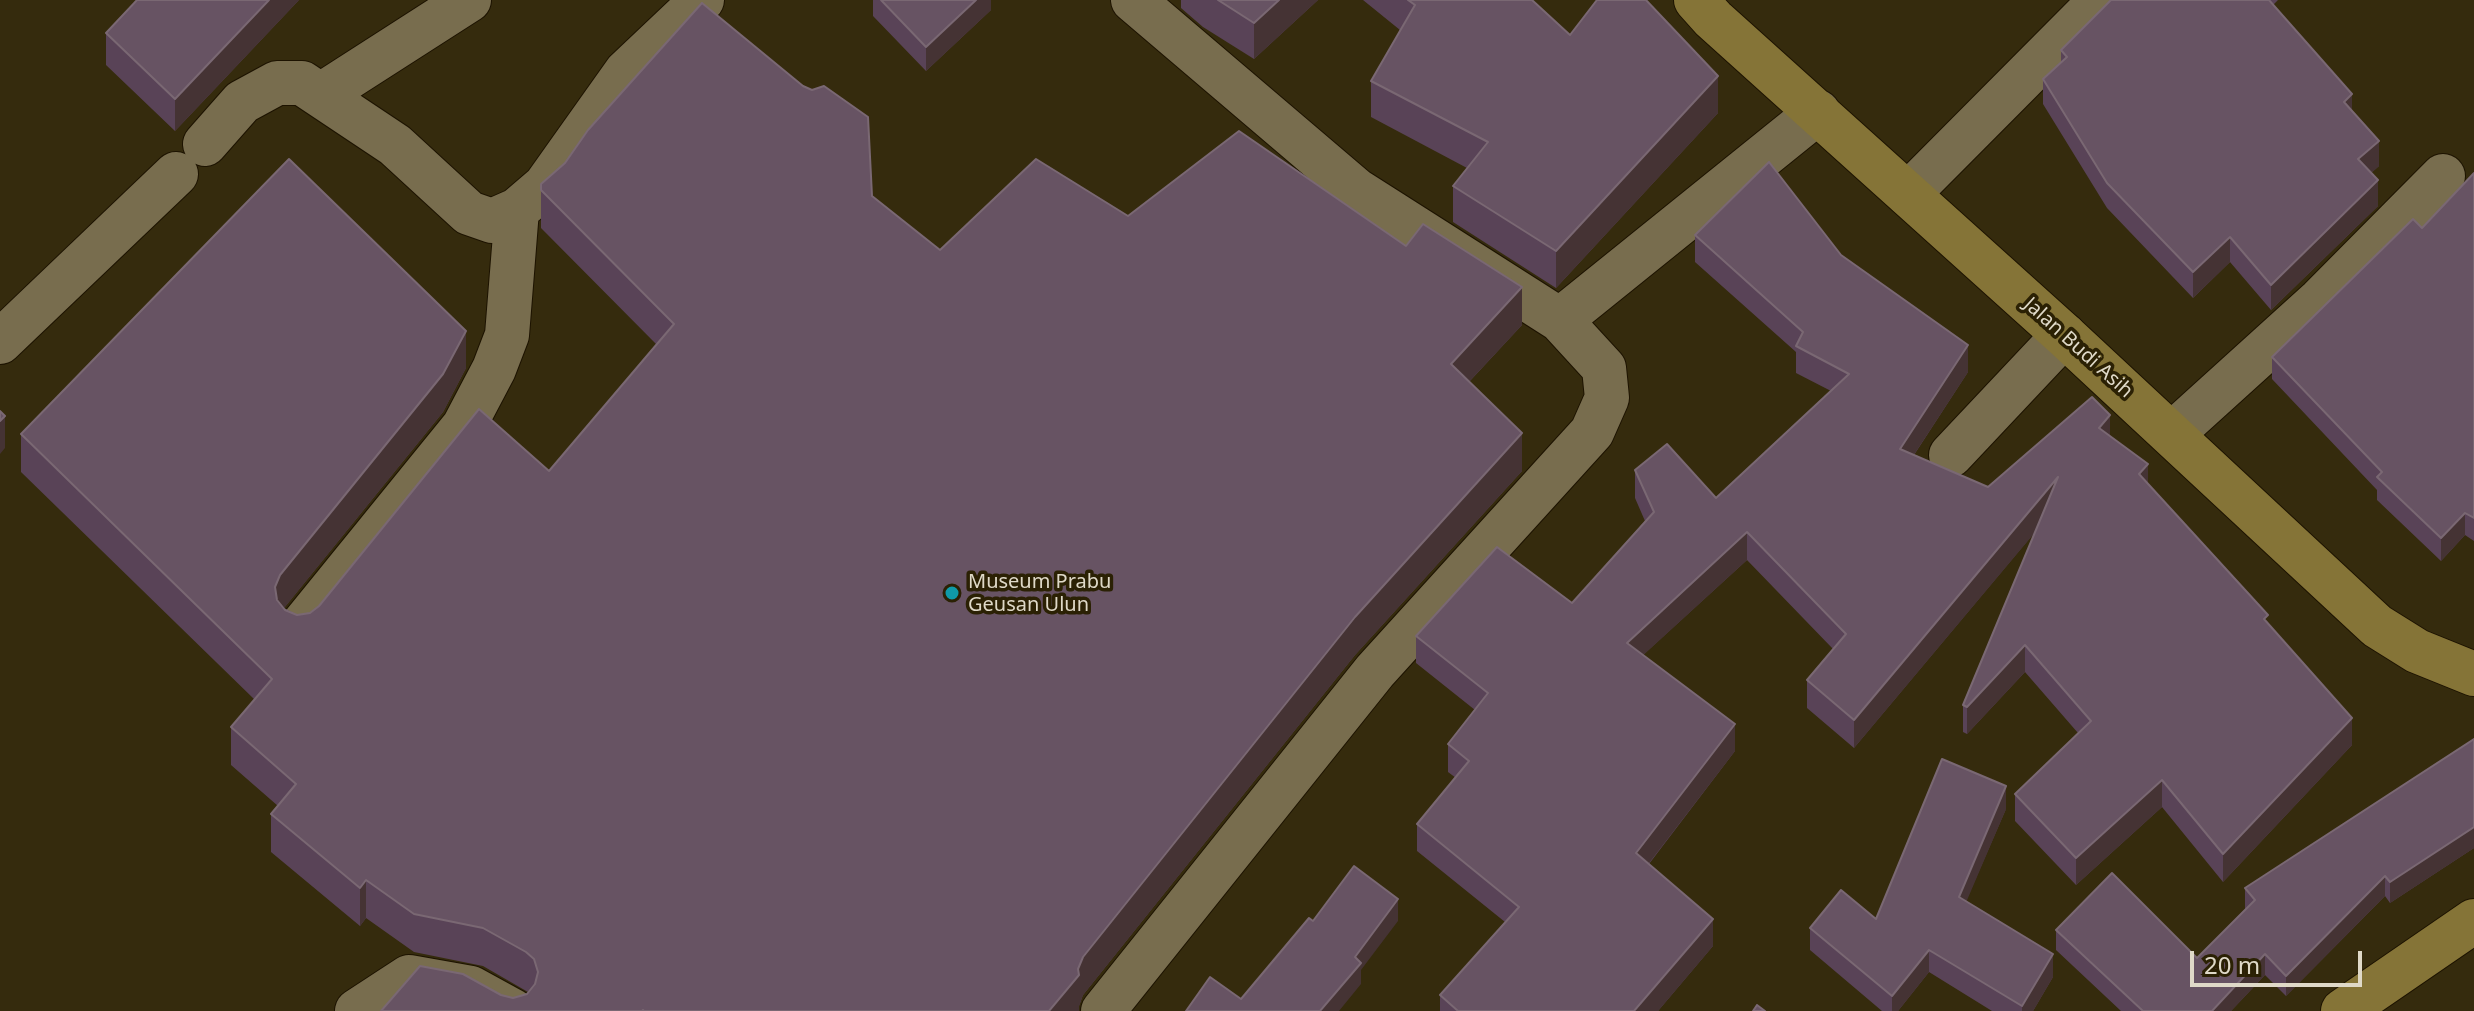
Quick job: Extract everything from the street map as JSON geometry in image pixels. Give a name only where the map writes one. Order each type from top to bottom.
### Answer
[{"type":"street","points":[[321,95],[469,0]]},
{"type":"street","points":[[0,342],[190,159],[242,102],[277,83],[302,83],[321,95],[395,145],[469,213],[492,221],[517,210],[545,186],[626,72],[702,0]]},
{"type":"street","points":[[1103,1011],[1375,671],[1592,432],[1607,398],[1604,368],[1560,320],[1356,190],[1133,0]]},
{"type":"street","name":"Jalan Budi Asih","points":[[1696,0],[1713,19],[2172,434],[2377,626],[2417,651],[2474,674]]},
{"type":"street","points":[[1908,194],[2101,0]]},
{"type":"street","points":[[1560,320],[1818,112]]},
{"type":"street","points":[[2172,434],[2320,300],[2443,176]]},
{"type":"street","points":[[300,628],[464,426],[494,369],[507,335],[517,210]]},
{"type":"street","points":[[1951,455],[2064,335]]},
{"type":"street","points":[[2343,1011],[2474,921]]},
{"type":"street","points":[[357,1011],[409,977],[471,988],[513,1011]]},
{"type":"building","points":[[137,0],[269,0],[175,99],[106,33]]},
{"type":"building","points":[[881,0],[976,0],[926,47]]},
{"type":"building","points":[[1218,0],[1279,0],[1254,23]]},
{"type":"building","points":[[1408,0],[1532,0],[1570,35],[1597,0],[1646,0],[1718,76],[1556,251],[1453,186],[1488,142],[1371,81],[1415,5]]},
{"type":"building","points":[[2111,0],[2269,0],[2352,94],[2344,102],[2379,141],[2358,159],[2378,180],[2271,285],[2230,237],[2193,272],[2107,183],[2043,79],[2067,57],[2061,50]]},
{"type":"building","name":"Museum Prabu Geusan Ulun","points":[[702,3],[803,86],[812,90],[824,86],[868,117],[872,196],[940,250],[1036,159],[1128,216],[1239,131],[1406,246],[1423,224],[1522,287],[1451,364],[1522,433],[1355,617],[1083,957],[1079,975],[1049,1011],[381,1011],[420,966],[463,974],[501,995],[513,998],[527,994],[535,984],[538,972],[534,959],[526,952],[483,928],[414,914],[366,880],[360,888],[271,814],[296,784],[231,727],[272,679],[21,434],[289,159],[466,331],[443,374],[280,575],[275,587],[277,600],[285,610],[297,615],[310,613],[319,606],[479,409],[549,471],[674,324],[541,190],[541,184],[565,163],[588,130]]},
{"type":"building","points":[[1769,162],[1841,255],[1968,345],[1900,449],[1988,487],[2092,397],[2110,415],[2099,428],[2148,464],[2139,474],[2268,615],[2264,619],[2352,718],[2223,854],[2162,780],[2076,858],[2015,794],[2091,721],[2025,645],[1967,707],[1963,705],[2058,477],[1854,720],[1807,680],[1846,634],[1747,532],[1627,643],[1735,724],[1636,853],[1713,919],[1634,1011],[1458,1011],[1440,995],[1519,907],[1417,824],[1469,761],[1448,744],[1488,693],[1416,636],[1497,547],[1572,603],[1654,512],[1635,470],[1667,444],[1716,498],[1849,374],[1796,346],[1803,332],[1695,235]]},
{"type":"building","points":[[2474,173],[2474,518],[2465,513],[2441,538],[2377,477],[2382,472],[2272,357],[2413,219],[2422,228]]},
{"type":"building","points":[[2474,739],[2474,827],[2390,882],[2385,876],[2286,976],[2265,954],[2212,1011],[2143,1011],[2056,930],[2112,873],[2197,958],[2255,900],[2245,888]]},
{"type":"building","points":[[1942,759],[2006,786],[1959,897],[2053,954],[2022,1006],[1929,950],[1892,996],[1810,928],[1841,890],[1876,919]]},
{"type":"building","points":[[1354,866],[1398,899],[1355,957],[1361,963],[1320,1011],[1186,1011],[1210,977],[1241,999],[1309,918],[1313,921]]},
{"type":"place","name":"Museum Prabu Geusan Ulun","points":[[952,593]]}]
